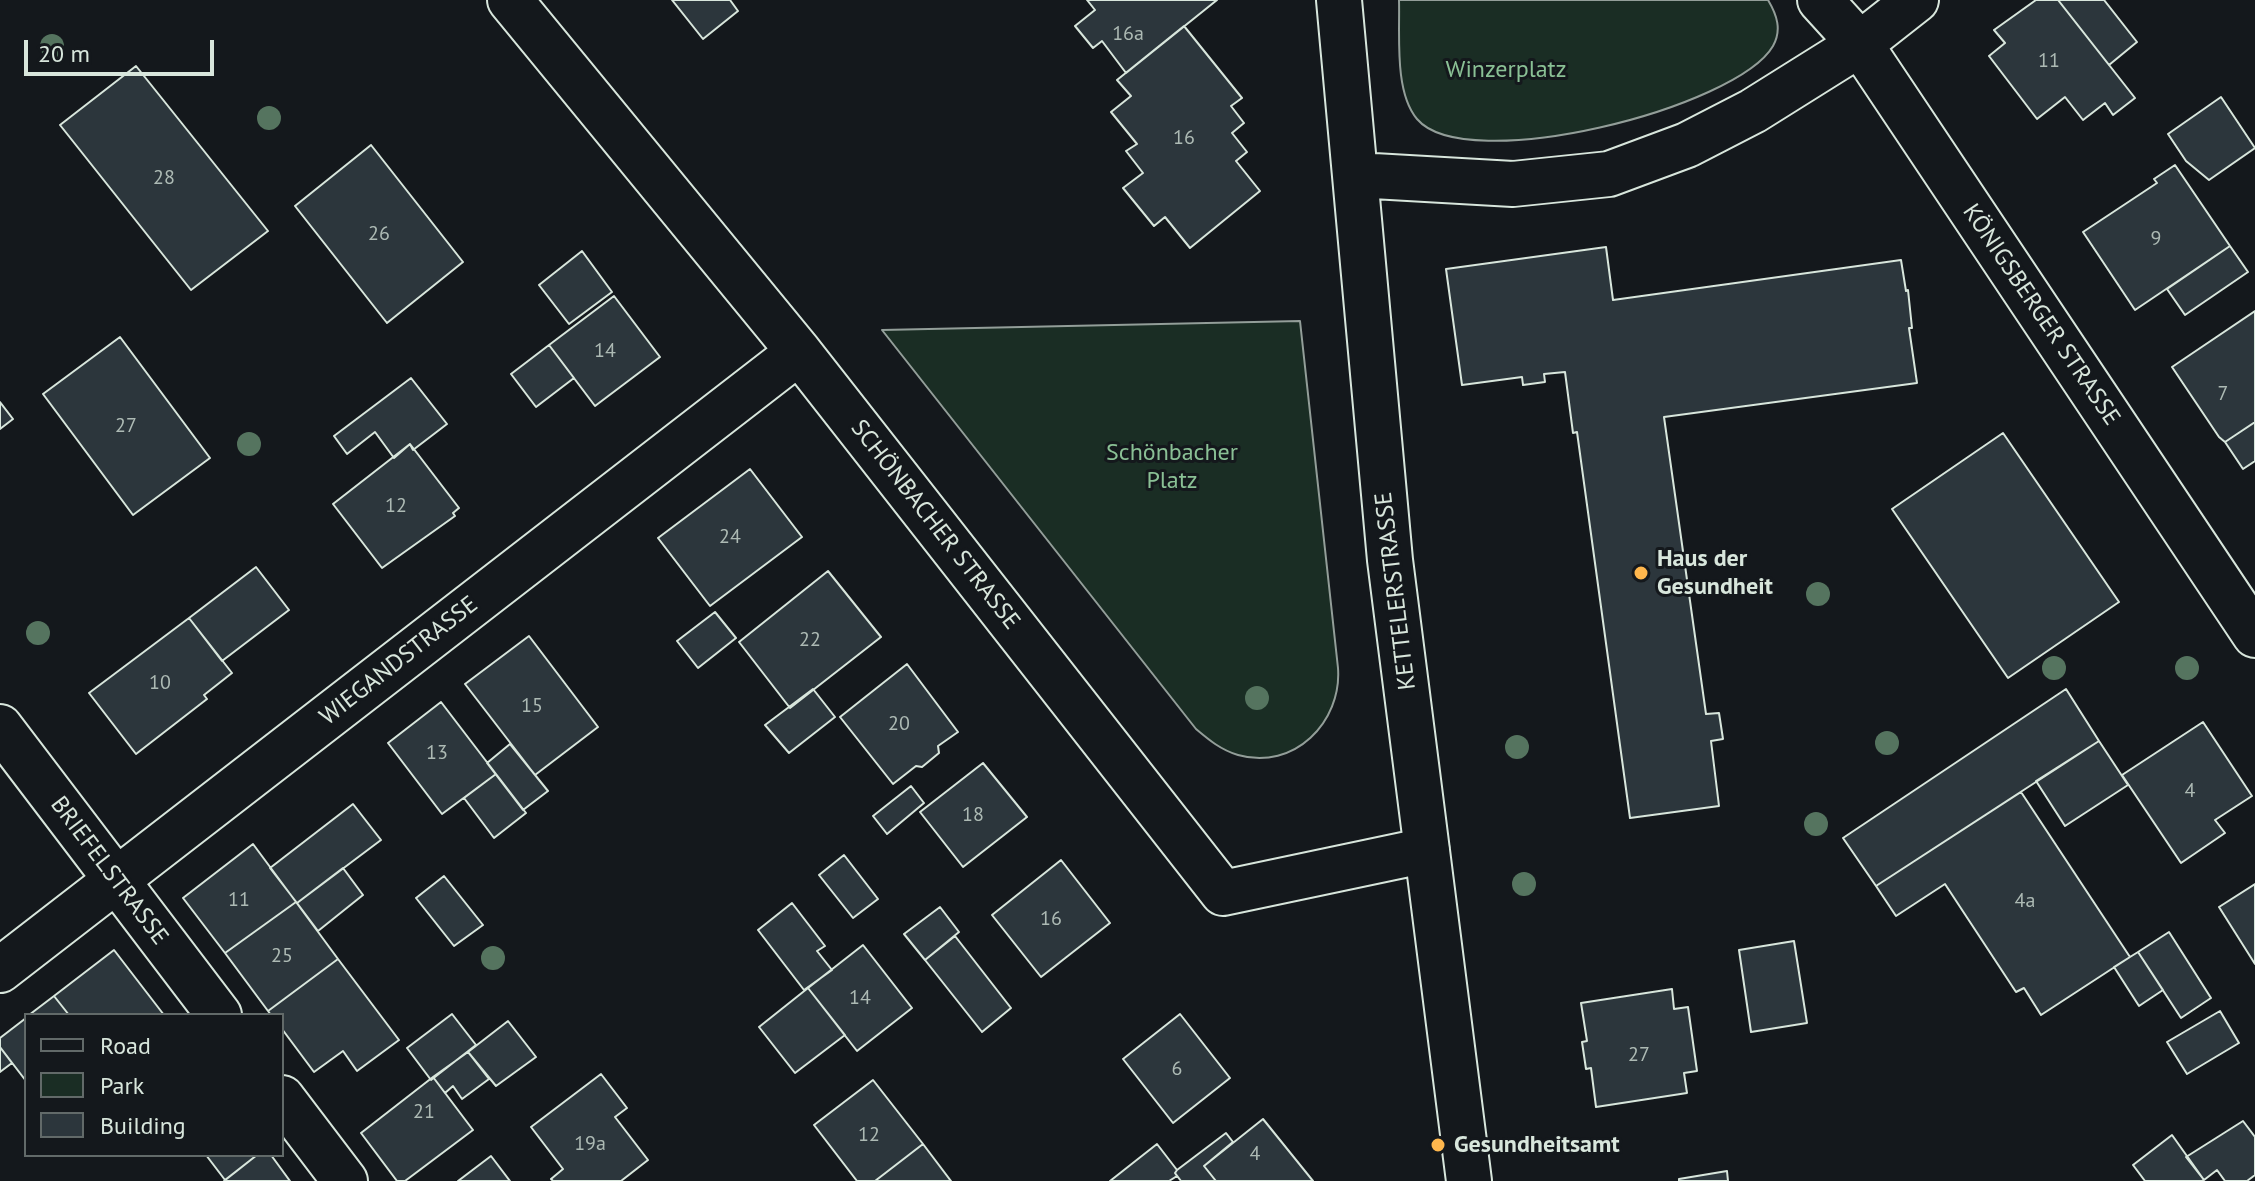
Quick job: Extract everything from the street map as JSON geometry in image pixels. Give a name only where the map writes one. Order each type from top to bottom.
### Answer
[{"type":"street","name":"SCHÖNBACHER STRASSE","points":[[510,0],[799,352],[1223,893],[1427,850]]},
{"type":"street","name":"KETTELERSTRASSE","points":[[1339,0],[1390,560],[1469,1181]]},
{"type":"street","name":"KÖNIGSBERGER STRASSE","points":[[1820,0],[1860,44],[2255,635]]},
{"type":"street","points":[[1356,175],[1513,184],[1609,174],[1687,145],[1753,111],[1860,44],[1916,0]]},
{"type":"street","name":"WIEGANDSTRASSE","points":[[0,970],[799,352]]},
{"type":"street","name":"BRIEFELSTRASSE","points":[[0,727],[217,1013]]},
{"type":"street","points":[[284,1101],[345,1181]]},
{"type":"green space","name":"Winzerplatz","points":[[1399,0],[1768,0],[1778,28],[1773,46],[1749,69],[1709,92],[1657,112],[1600,128],[1542,138],[1488,141],[1445,135],[1417,119],[1410,108],[1401,78]]},
{"type":"green space","name":"Schönbacher Platz","points":[[1300,321],[1338,668],[1337,688],[1332,707],[1310,738],[1278,756],[1259,758],[1226,750],[1196,729],[882,330]]},
{"type":"building","points":[[672,0],[730,0],[738,11],[703,39]]},
{"type":"building","points":[[1087,0],[1217,0],[1126,73],[1102,41],[1093,48],[1075,26],[1095,10]]},
{"type":"building","points":[[2036,0],[2058,0],[2135,98],[2113,115],[2105,103],[2083,120],[2065,97],[2037,119],[1989,56],[2005,43],[1994,30]]},
{"type":"building","points":[[2058,0],[2104,0],[2137,42],[2109,65]]},
{"type":"building","points":[[1184,26],[1242,98],[1231,106],[1244,123],[1232,133],[1247,152],[1236,161],[1260,191],[1190,248],[1165,217],[1154,226],[1123,188],[1143,173],[1126,151],[1137,144],[1111,112],[1131,96],[1117,80]]},
{"type":"building","points":[[136,66],[268,231],[191,290],[60,125]]},
{"type":"building","points":[[2221,97],[2255,148],[2209,180],[2186,161],[2168,134]]},
{"type":"building","points":[[371,145],[463,262],[387,323],[295,206]]},
{"type":"building","points":[[2175,165],[2230,246],[2135,310],[2083,232],[2157,183],[2154,179]]},
{"type":"building","points":[[2230,246],[2248,272],[2185,315],[2167,289]]},
{"type":"building","name":"Haus der Gesundheit","points":[[1606,247],[1613,300],[1901,260],[1908,290],[1912,328],[1909,328],[1917,383],[1664,417],[1706,714],[1719,713],[1723,739],[1711,741],[1719,806],[1630,818],[1577,432],[1573,433],[1565,372],[1544,374],[1545,382],[1523,385],[1522,377],[1462,385],[1446,269]]},
{"type":"building","points":[[582,251],[612,292],[569,324],[539,285]]},
{"type":"building","points":[[614,296],[660,357],[595,406],[549,345]]},
{"type":"building","points":[[2255,311],[2255,422],[2225,442],[2172,367]]},
{"type":"building","points":[[120,337],[210,458],[133,515],[43,394]]},
{"type":"building","points":[[549,345],[574,378],[536,407],[511,374]]},
{"type":"building","points":[[411,378],[447,424],[413,450],[410,444],[394,458],[375,432],[347,454],[334,436]]},
{"type":"building","points":[[0,402],[13,419],[0,429]]},
{"type":"building","points":[[2255,422],[2255,461],[2243,469],[2225,442]]},
{"type":"building","points":[[2003,433],[2119,602],[2008,678],[1892,509]]},
{"type":"building","points":[[410,444],[459,508],[453,513],[455,516],[382,568],[333,504]]},
{"type":"building","points":[[750,469],[802,537],[710,606],[658,538]]},
{"type":"building","points":[[256,567],[289,610],[222,661],[189,618]]},
{"type":"building","points":[[828,571],[881,637],[790,708],[739,642]]},
{"type":"building","points":[[715,612],[736,638],[698,668],[677,641]]},
{"type":"building","points":[[189,618],[232,673],[204,695],[207,699],[136,754],[89,693]]},
{"type":"building","points":[[529,636],[598,727],[535,775],[465,684]]},
{"type":"building","points":[[907,664],[958,732],[938,746],[939,753],[922,767],[916,766],[893,784],[840,717]]},
{"type":"building","points":[[813,689],[835,717],[789,753],[765,725]]},
{"type":"building","points":[[2066,689],[2099,741],[1876,886],[1843,838]]},
{"type":"building","points":[[441,702],[496,774],[442,814],[388,743]]},
{"type":"building","points":[[2203,722],[2252,796],[2215,820],[2225,833],[2181,863],[2122,775]]},
{"type":"building","points":[[2099,741],[2128,785],[2065,826],[2036,781]]},
{"type":"building","points":[[510,744],[548,791],[523,810],[487,763]]},
{"type":"building","points":[[983,763],[1027,817],[963,867],[920,812]]},
{"type":"building","points":[[496,774],[526,813],[494,838],[464,798]]},
{"type":"building","points":[[911,786],[924,803],[887,834],[873,816]]},
{"type":"building","points":[[2021,792],[2130,957],[2041,1015],[2024,988],[2016,992],[1945,884],[1896,916],[1876,886]]},
{"type":"building","points":[[353,804],[381,840],[297,903],[270,868]]},
{"type":"building","points":[[253,844],[296,902],[225,953],[183,898]]},
{"type":"building","points":[[844,855],[878,899],[853,918],[819,875]]},
{"type":"building","points":[[1061,860],[1110,923],[1041,977],[992,915]]},
{"type":"building","points":[[343,868],[363,895],[318,931],[297,903]]},
{"type":"building","points":[[444,876],[483,925],[454,946],[416,898]]},
{"type":"building","points":[[2255,884],[2255,964],[2219,907]]},
{"type":"building","points":[[296,902],[338,959],[268,1011],[225,953]]},
{"type":"building","points":[[792,903],[825,946],[817,951],[832,970],[804,990],[758,930]]},
{"type":"building","points":[[940,907],[959,932],[925,960],[904,934]]},
{"type":"building","points":[[2169,932],[2211,998],[2181,1018],[2138,952]]},
{"type":"building","points":[[955,936],[1011,1008],[982,1032],[925,960]]},
{"type":"building","points":[[1794,941],[1807,1023],[1751,1032],[1739,950]]},
{"type":"building","points":[[863,945],[912,1008],[857,1051],[808,988]]},
{"type":"building","points":[[114,950],[162,1013],[67,1013],[54,996]]},
{"type":"building","points":[[2138,952],[2163,990],[2139,1006],[2114,967]]},
{"type":"building","points":[[338,959],[399,1040],[357,1071],[343,1051],[314,1072],[284,1032],[284,1013],[268,1011]]},
{"type":"building","points":[[808,988],[845,1035],[795,1073],[759,1027]]},
{"type":"building","points":[[1672,989],[1674,1009],[1688,1007],[1697,1071],[1684,1073],[1687,1093],[1596,1107],[1591,1068],[1586,1069],[1582,1042],[1587,1041],[1581,1003]]},
{"type":"building","points":[[54,996],[67,1013],[32,1013]]},
{"type":"building","points":[[2220,1011],[2239,1043],[2187,1074],[2167,1042]]},
{"type":"building","points":[[452,1014],[476,1045],[431,1080],[407,1048]]},
{"type":"building","points":[[1180,1014],[1230,1078],[1173,1123],[1123,1059]]},
{"type":"building","points":[[24,1020],[24,1078],[0,1047],[0,1038]]},
{"type":"building","points":[[508,1021],[536,1057],[496,1086],[468,1052]]},
{"type":"building","points":[[0,1047],[12,1063],[0,1072]]},
{"type":"building","points":[[468,1052],[489,1079],[462,1099],[453,1086],[445,1093],[433,1077]]},
{"type":"building","points":[[601,1074],[627,1108],[615,1117],[648,1160],[621,1181],[553,1181],[551,1179],[563,1169],[531,1127]]},
{"type":"building","points":[[433,1077],[473,1130],[405,1181],[397,1181],[361,1133]]},
{"type":"building","points":[[873,1080],[923,1144],[875,1181],[857,1181],[814,1125]]},
{"type":"building","points":[[1263,1119],[1313,1181],[1216,1181],[1204,1166]]},
{"type":"building","points":[[2243,1121],[2255,1137],[2255,1175],[2247,1181],[2225,1181],[2217,1170],[2204,1180],[2186,1157]]},
{"type":"building","points":[[1226,1133],[1233,1142],[1204,1166],[1216,1181],[1181,1181],[1175,1173],[1177,1170]]},
{"type":"building","points":[[2172,1135],[2204,1180],[2145,1181],[2133,1165]]},
{"type":"building","points":[[923,1144],[951,1181],[875,1181]]},
{"type":"building","points":[[1157,1144],[1177,1170],[1177,1176],[1169,1181],[1110,1181]]},
{"type":"building","points":[[491,1156],[510,1181],[458,1181]]},
{"type":"building","points":[[208,1157],[254,1157],[225,1180]]},
{"type":"building","points":[[254,1157],[272,1157],[290,1181],[224,1181]]},
{"type":"building","points":[[1727,1171],[1728,1181],[1679,1181],[1679,1179]]},
{"type":"place","name":"Haus der Gesundheit","points":[[1641,573]]},
{"type":"place","name":"Gesundheitsamt","points":[[1438,1145]]}]
